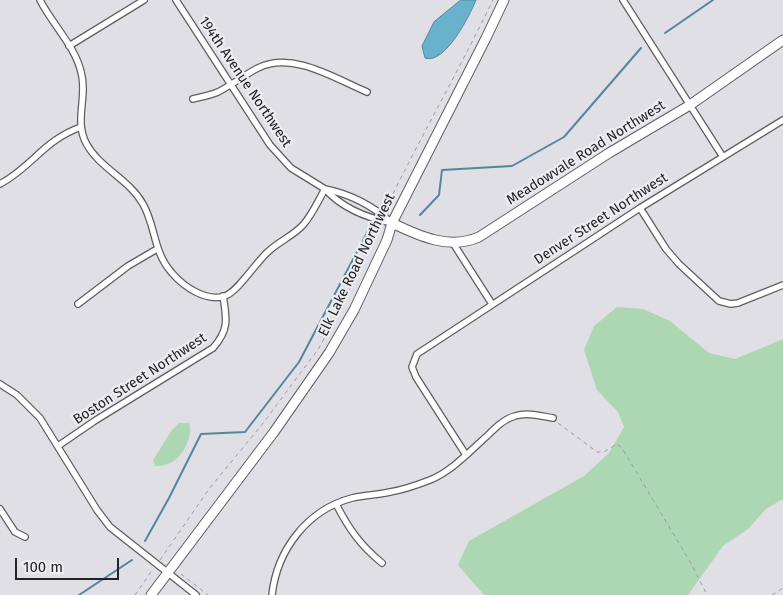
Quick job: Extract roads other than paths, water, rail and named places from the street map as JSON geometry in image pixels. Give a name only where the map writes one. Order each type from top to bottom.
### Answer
[{"type":"street","points":[[40,0],[79,64],[83,80],[81,127],[86,142],[94,154],[125,182],[141,201],[149,215],[157,250],[167,268],[184,284],[208,297],[223,296],[233,291],[269,250],[300,228],[308,219],[325,189]]},
{"type":"street","points":[[69,46],[144,0]]},
{"type":"street","name":"194th Avenue Northwest","points":[[176,0],[270,145],[280,157],[291,168],[325,189],[335,200],[371,218],[382,218],[392,223]]},
{"type":"street","name":"Elk Lake Road Northwest","points":[[151,595],[274,432],[329,353],[354,310],[387,240],[392,223],[504,0]]},
{"type":"street","points":[[623,0],[723,157]]},
{"type":"street","name":"Meadowvale Road Northwest","points":[[392,223],[428,238],[454,243],[474,239],[609,153],[690,105],[783,40]]},
{"type":"street","points":[[193,99],[218,92],[259,68],[284,62],[311,68],[367,92]]},
{"type":"street","name":"Denver Street Northwest","points":[[466,454],[413,372],[412,362],[421,350],[640,208],[783,120]]},
{"type":"street","points":[[0,184],[25,167],[50,142],[63,134],[81,127]]},
{"type":"street","name":"194th Avenue Northwest","points":[[325,189],[340,192],[377,210],[382,218]]},
{"type":"street","points":[[640,208],[672,258],[719,301],[738,304],[783,285]]},
{"type":"street","points":[[454,243],[492,304]]},
{"type":"street","points":[[78,304],[128,266],[157,250]]},
{"type":"street","name":"Boston Street Northwest","points":[[58,446],[96,420],[213,348],[221,338],[227,324],[223,296]]},
{"type":"street","points":[[0,384],[17,395],[40,418],[103,518],[119,534],[196,595]]},
{"type":"street","points":[[272,595],[281,560],[296,534],[318,514],[350,498],[389,492],[428,481],[446,471],[509,418],[523,415],[553,418]]},
{"type":"street","points":[[336,504],[356,538],[365,549],[382,563]]},
{"type":"street","points":[[0,509],[15,532],[25,538]]},
{"type":"water","points":[[461,0],[476,0],[456,37],[441,54],[433,58],[425,58],[422,46],[434,22]]},
{"type":"waterway","points":[[665,33],[713,0]]},
{"type":"waterway","points":[[420,215],[439,195],[442,170],[512,166],[564,137],[641,48]]},
{"type":"waterway","points":[[145,541],[201,434],[245,432],[299,362],[368,231]]},
{"type":"waterway","points":[[79,595],[132,560]]}]
